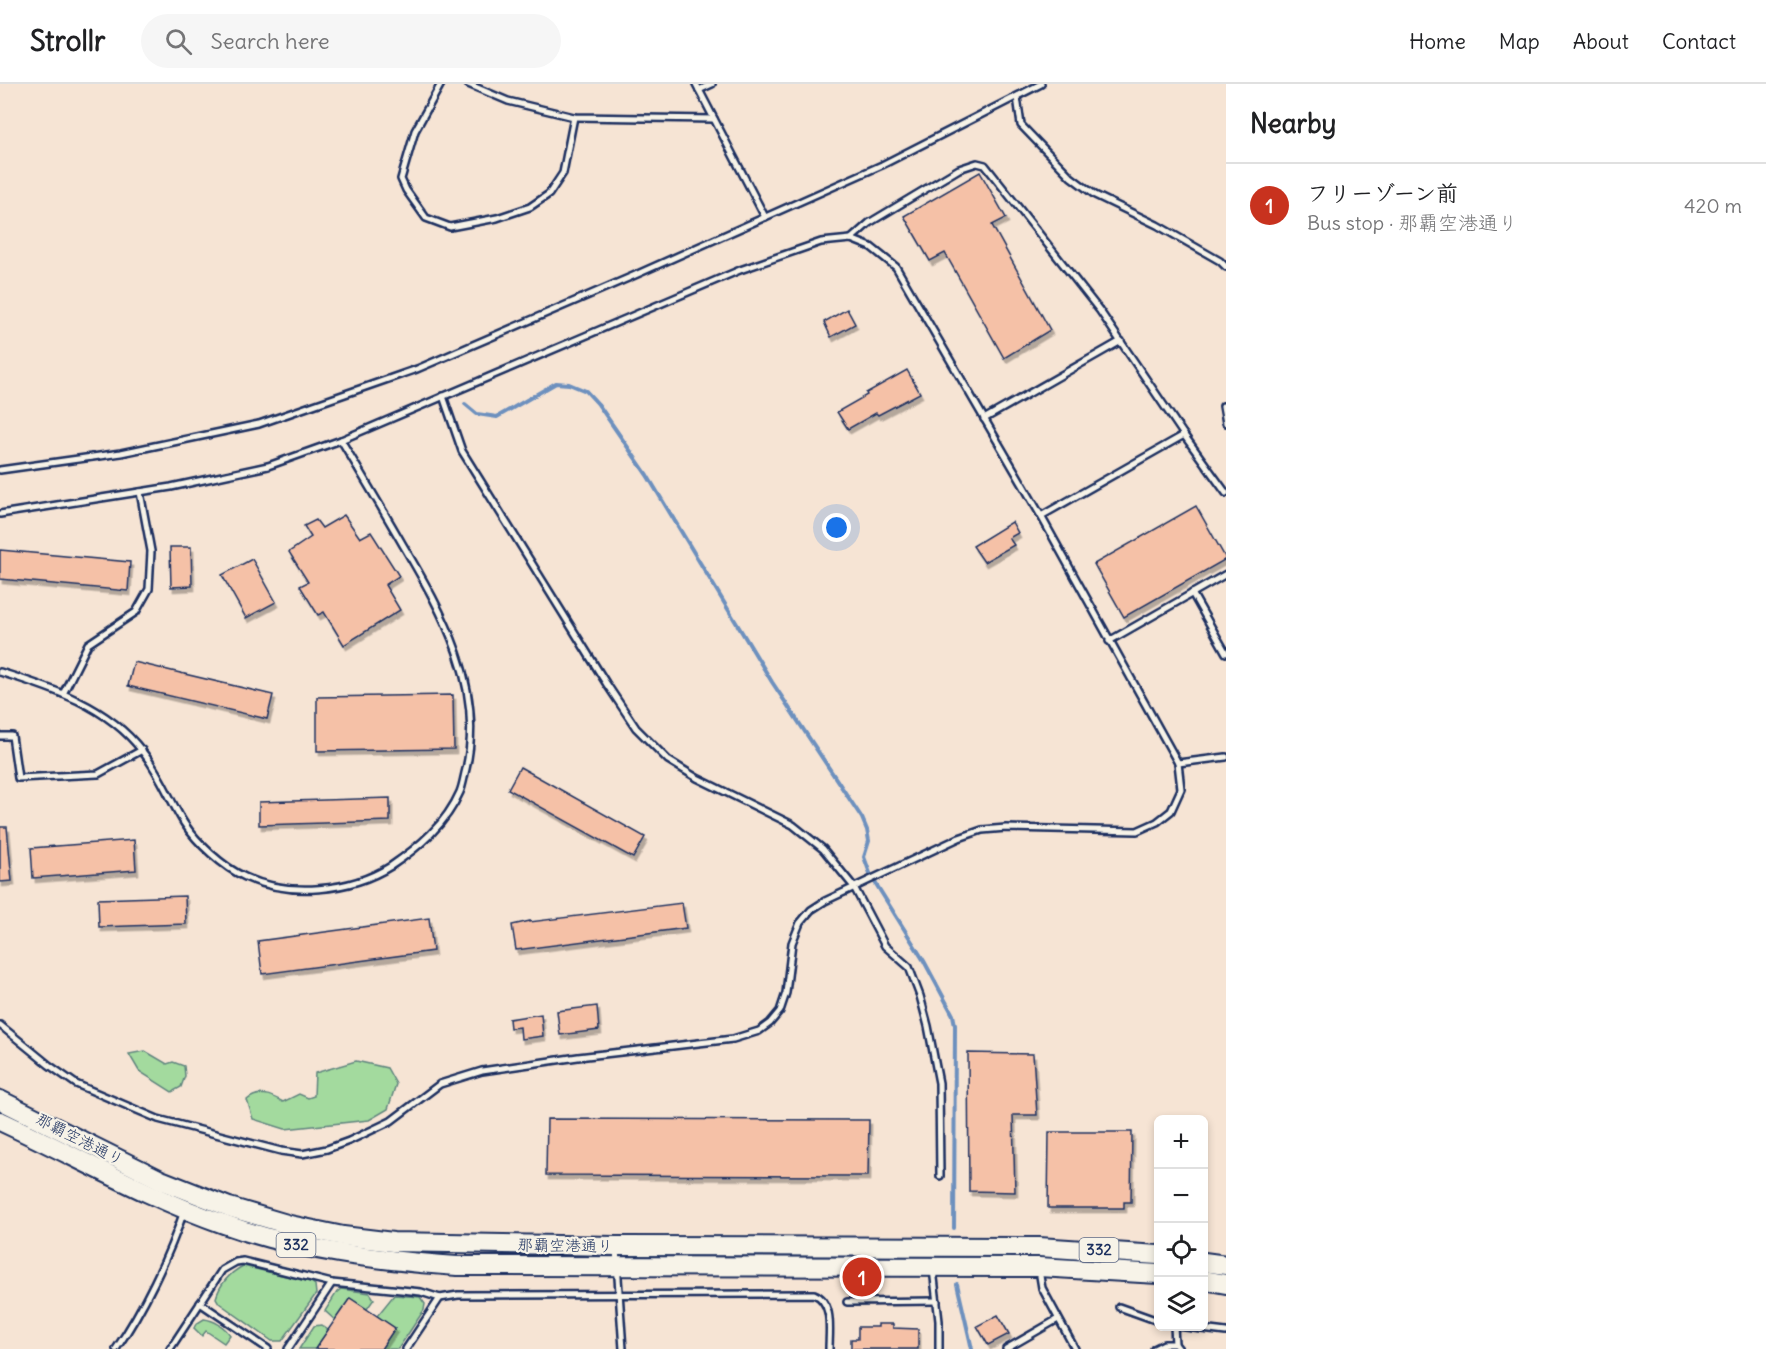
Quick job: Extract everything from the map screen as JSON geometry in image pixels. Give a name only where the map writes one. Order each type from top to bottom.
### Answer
[{"type":"highway","name":"那覇空港通り","points":[[0,1100],[161,1179],[229,1207],[290,1225],[343,1236],[393,1242],[616,1246],[1040,1247],[1154,1255]]},
{"type":"highway","name":"那覇空港通り","points":[[0,1120],[184,1209],[225,1225],[285,1242],[385,1261],[457,1266],[1040,1267],[1154,1274]]},
{"type":"highway","points":[[1208,1263],[1226,1265]]},
{"type":"highway","points":[[1208,1281],[1226,1284]]},
{"type":"lane","points":[[441,84],[415,131],[401,178],[406,190],[426,218],[450,227],[497,218],[530,207],[549,194],[563,172],[574,117]]},
{"type":"lane","points":[[468,84],[508,101],[574,117],[714,119]]},
{"type":"lane","points":[[696,84],[765,218]]},
{"type":"lane","points":[[699,90],[712,84]]},
{"type":"lane","points":[[0,470],[121,453],[259,424],[417,369],[882,165],[1041,84]]},
{"type":"lane","points":[[1017,97],[1022,125],[1071,177],[1095,195],[1157,225],[1220,261],[1226,267]]},
{"type":"lane","points":[[851,239],[877,218],[959,169],[977,163],[985,165],[1100,311],[1226,493]]},
{"type":"lane","points":[[0,514],[140,492],[268,466],[341,440],[782,254],[821,242],[851,239],[871,247],[896,267],[1041,516],[1178,763],[1181,789],[1171,811],[1157,822],[1137,831],[1018,828],[982,830],[854,887],[811,910],[800,923],[792,943],[786,993],[780,1011],[759,1031],[733,1039],[482,1071],[440,1084],[391,1121],[349,1141],[327,1149],[302,1154],[232,1140],[158,1119],[76,1084],[0,1025]]},
{"type":"lane","points":[[984,419],[1121,341]]},
{"type":"lane","points":[[443,396],[462,451],[636,728],[668,760],[697,778],[793,825],[824,849],[854,887],[885,946],[909,967],[928,1026],[939,1083],[940,1176]]},
{"type":"lane","points":[[1223,406],[1225,421]]},
{"type":"lane","points":[[1041,516],[1184,435]]},
{"type":"lane","points":[[0,672],[50,687],[112,719],[142,750],[162,780],[185,824],[214,857],[244,877],[276,887],[302,890],[331,887],[357,881],[384,870],[409,853],[438,828],[460,792],[470,752],[470,700],[456,646],[434,597],[341,440]]},
{"type":"lane","points":[[63,694],[88,644],[136,612],[149,589],[151,551],[140,492]]},
{"type":"lane","points":[[1109,641],[1226,574]]},
{"type":"lane","points":[[1192,593],[1226,653]]},
{"type":"lane","points":[[0,736],[12,736],[18,778],[98,774],[142,750]]},
{"type":"lane","points":[[1178,763],[1226,757]]},
{"type":"lane","points":[[116,1349],[130,1329],[163,1261],[184,1209]]},
{"type":"lane","points":[[616,1246],[623,1349]]},
{"type":"lane","points":[[1040,1247],[1042,1288],[1075,1349]]},
{"type":"lane","points":[[170,1349],[222,1270],[236,1262],[243,1261],[332,1283],[421,1292],[440,1298],[458,1295],[814,1294],[824,1299],[826,1304],[829,1349]]},
{"type":"lane","points":[[933,1267],[939,1349]]},
{"type":"lane","points":[[288,1349],[332,1283]]},
{"type":"lane","points":[[406,1349],[440,1298]]},
{"type":"lane","points":[[847,1302],[937,1301]]},
{"type":"lane","points":[[200,1303],[268,1349]]},
{"type":"lane","points":[[1119,1307],[1154,1320]]},
{"type":"lane","points":[[1006,1349],[1058,1319]]},
{"type":"lane","points":[[1208,1330],[1226,1332]]},
{"type":"lane","points":[[1155,1349],[1164,1344],[1177,1347],[1176,1331]]},
{"type":"green space","points":[[145,1051],[167,1064],[173,1062],[184,1066],[185,1076],[181,1087],[172,1092],[139,1071],[129,1054]]},
{"type":"green space","points":[[356,1061],[387,1068],[396,1084],[388,1109],[369,1120],[285,1129],[253,1119],[247,1100],[252,1097],[260,1094],[283,1102],[299,1094],[308,1098],[314,1096],[315,1073]]},
{"type":"green space","points":[[243,1266],[311,1282],[315,1285],[316,1294],[282,1341],[272,1341],[219,1303],[216,1298],[226,1279]]},
{"type":"green space","points":[[341,1289],[370,1293],[374,1299],[367,1309],[350,1298],[335,1320],[325,1311]]},
{"type":"green space","points":[[394,1295],[420,1297],[425,1304],[424,1310],[398,1349],[381,1349],[395,1328],[377,1316]]},
{"type":"green space","points":[[204,1319],[215,1322],[228,1332],[230,1335],[224,1343],[206,1331],[202,1336],[194,1328]]},
{"type":"green space","points":[[321,1325],[328,1330],[315,1349],[299,1349],[314,1326]]},
{"type":"building","points":[[980,172],[1006,218],[992,225],[1050,330],[1004,358],[945,253],[930,261],[904,216]]},
{"type":"building","points":[[847,309],[855,324],[831,337],[824,322]]},
{"type":"building","points":[[907,370],[920,393],[848,429],[837,412]]},
{"type":"building","points":[[1196,506],[1226,559],[1124,617],[1094,564]]},
{"type":"building","points":[[344,515],[360,538],[371,532],[399,576],[385,585],[400,610],[344,645],[324,612],[318,615],[300,586],[308,582],[289,552],[311,537],[304,526],[316,520],[322,528]]},
{"type":"building","points":[[1012,522],[1018,533],[1009,538],[1014,545],[984,562],[973,546]]},
{"type":"building","points":[[170,547],[191,547],[192,586],[171,587]]},
{"type":"building","points":[[0,550],[130,562],[128,591],[0,579]]},
{"type":"building","points":[[252,559],[276,602],[246,618],[222,575]]},
{"type":"building","points":[[134,662],[273,695],[267,719],[128,686]]},
{"type":"building","points":[[453,695],[454,749],[317,751],[317,697]]},
{"type":"building","points":[[520,767],[645,837],[633,858],[508,789]]},
{"type":"building","points":[[390,798],[390,821],[259,825],[259,802]]},
{"type":"building","points":[[0,827],[7,827],[12,881],[0,882]]},
{"type":"building","points":[[134,840],[136,870],[33,878],[31,848]]},
{"type":"building","points":[[185,896],[186,924],[99,927],[98,899]]},
{"type":"building","points":[[682,903],[686,928],[516,950],[512,925]]},
{"type":"building","points":[[429,918],[433,951],[262,974],[258,941]]},
{"type":"building","points":[[597,1006],[599,1030],[560,1035],[557,1011]]},
{"type":"building","points":[[541,1014],[543,1036],[521,1039],[520,1027],[510,1028],[509,1019]]},
{"type":"building","points":[[968,1053],[1033,1054],[1037,1115],[1013,1115],[1015,1192],[969,1191]]},
{"type":"building","points":[[547,1119],[869,1120],[868,1176],[546,1175]]},
{"type":"building","points":[[1049,1132],[1132,1132],[1131,1202],[1124,1202],[1124,1208],[1048,1208]]},
{"type":"building","points":[[350,1298],[395,1328],[381,1349],[315,1349]]},
{"type":"building","points":[[998,1315],[1009,1334],[988,1345],[977,1326]]},
{"type":"building","points":[[878,1324],[893,1324],[893,1328],[918,1329],[918,1349],[851,1349],[851,1339],[858,1339],[858,1327],[878,1327]]},
{"type":"waterway","points":[[465,404],[477,414],[497,417],[556,383],[569,384],[586,391],[598,404],[647,475],[772,682],[862,818],[869,841],[864,857],[871,876],[924,961],[953,1015],[955,1025],[954,1228]]},
{"type":"waterway","points":[[957,1284],[972,1349]]},
{"type":"place","name":"フリーゾーン前","points":[[862,1277]]}]
